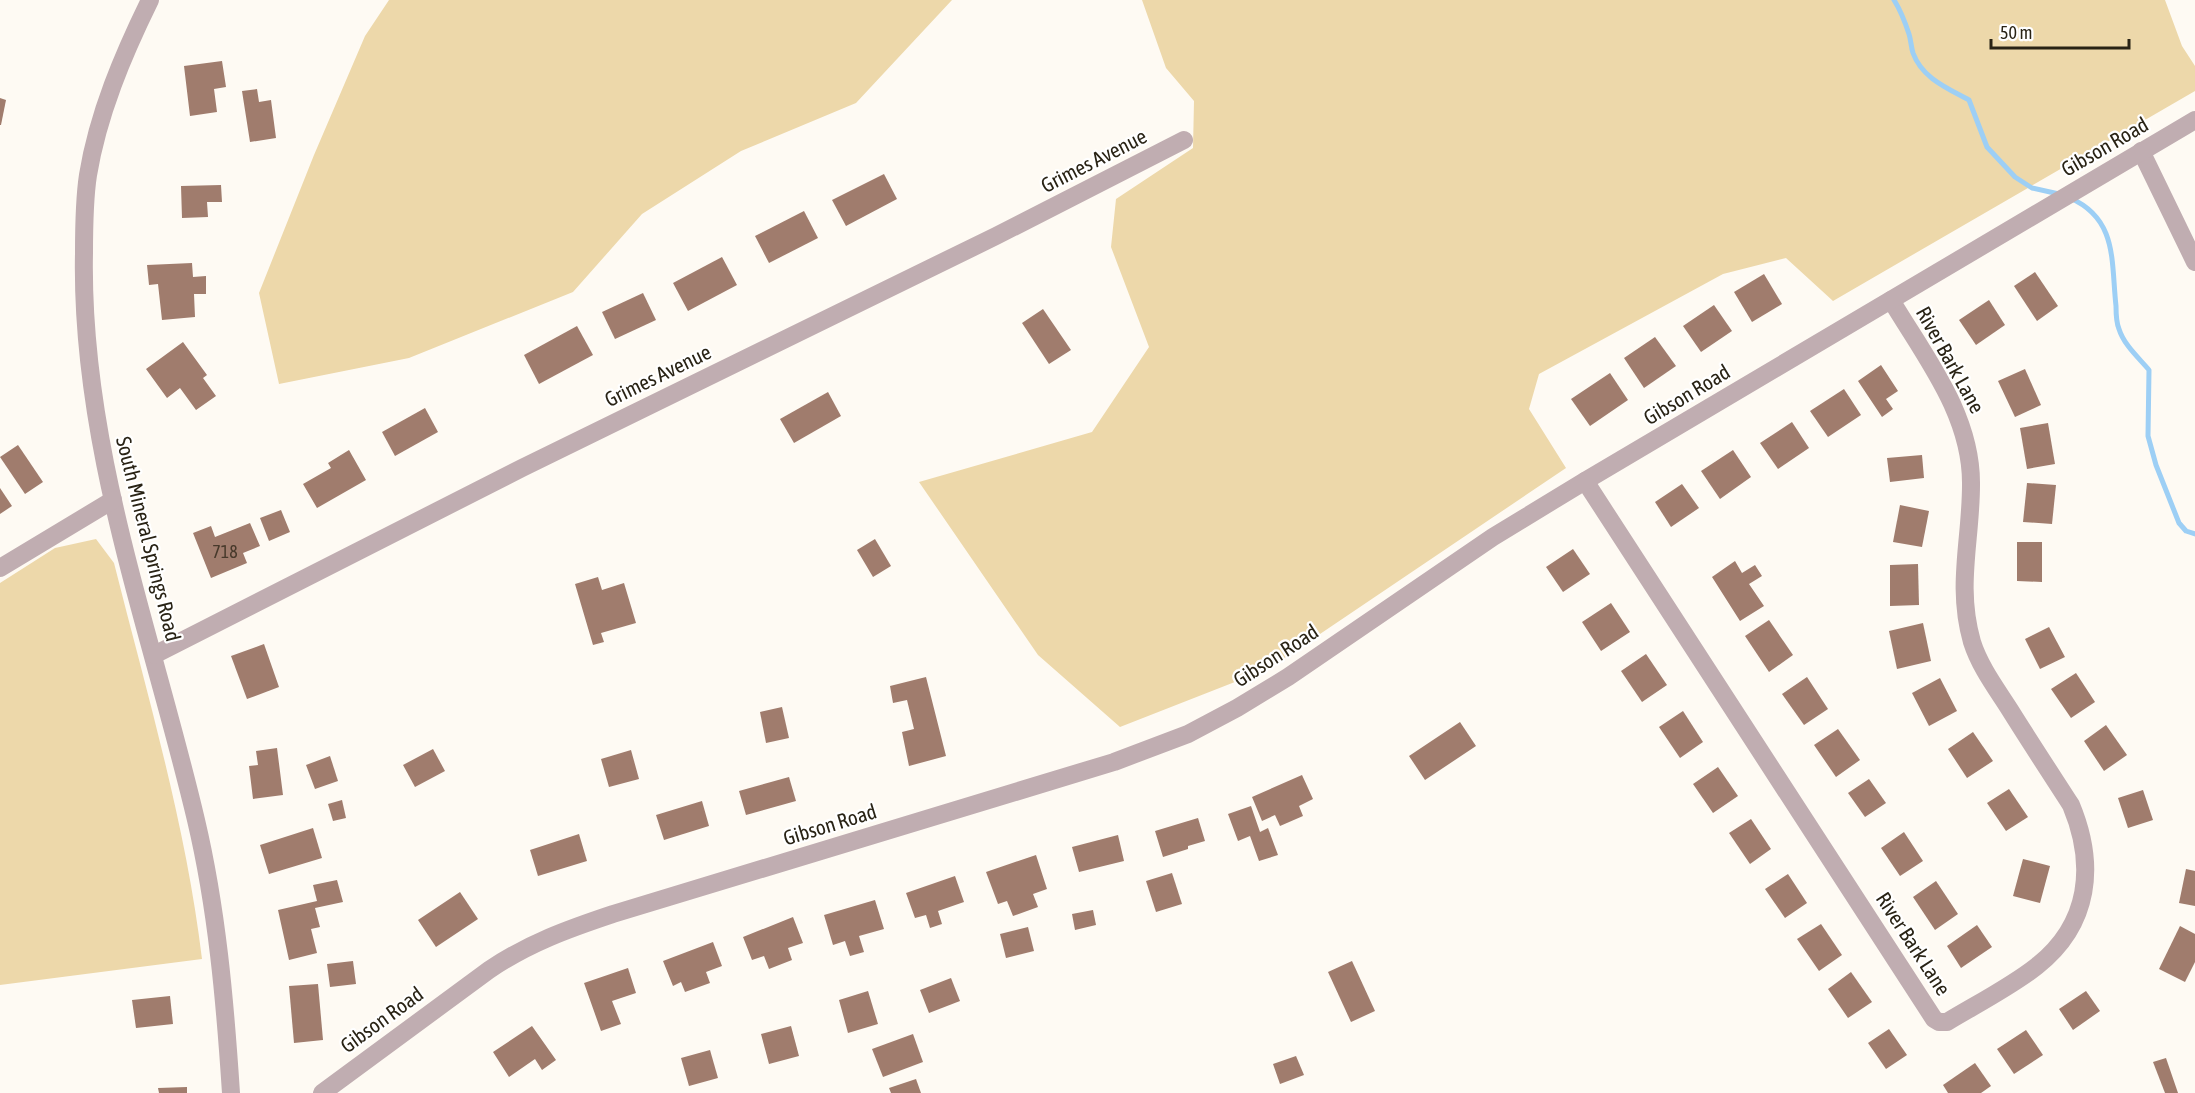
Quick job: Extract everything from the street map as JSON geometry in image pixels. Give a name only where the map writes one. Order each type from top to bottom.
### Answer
[{"type":"street","name":"South Mineral Springs Road","points":[[150,0],[120,66],[98,133],[88,174],[85,204],[85,318],[93,400],[113,500],[167,703],[205,862],[221,968],[231,1093]]},
{"type":"street","name":"Gibson Road","points":[[322,1093],[489,970],[516,952],[546,938],[613,914],[1103,765],[1188,734],[1288,677],[1493,537],[2195,120]]},
{"type":"street","name":"Grimes Avenue","points":[[153,655],[522,468],[996,236],[1184,140]]},
{"type":"street","points":[[2141,151],[2195,262]]},
{"type":"street","name":"River Bark Lane","points":[[1585,481],[1934,1019],[1947,1022],[2036,967],[2053,952],[2067,933],[2084,890],[2085,850],[2080,827],[2071,805],[1986,672],[1973,645],[1966,617],[1963,587],[1971,485],[1970,459],[1964,431],[1953,404],[1891,300]]},
{"type":"street","points":[[0,567],[113,500]]},
{"type":"shaded area","points":[[389,0],[952,0],[856,103],[741,151],[642,214],[573,292],[409,358],[279,384],[259,293],[365,36]]},
{"type":"shaded area","points":[[1142,0],[2165,0],[2182,46],[2195,66],[2195,91],[1833,301],[1786,258],[1723,274],[1539,374],[1529,409],[1566,468],[1268,669],[1120,727],[1038,655],[919,482],[1092,432],[1149,347],[1111,247],[1116,199],[1193,148],[1194,101],[1166,68]]},
{"type":"shaded area","points":[[96,539],[114,563],[152,711],[176,809],[202,959],[0,985],[0,583],[55,548]]},
{"type":"building","points":[[222,61],[226,87],[214,89],[217,112],[190,116],[184,66]]},
{"type":"building","points":[[257,89],[259,102],[271,100],[276,138],[250,142],[242,91]]},
{"type":"building","points":[[0,98],[6,100],[1,125],[0,125]]},
{"type":"building","points":[[884,174],[897,199],[846,226],[832,200]]},
{"type":"building","points":[[221,185],[222,202],[207,202],[208,217],[182,218],[181,186]]},
{"type":"building","points":[[804,211],[818,238],[769,263],[755,236]]},
{"type":"building","points":[[722,257],[737,285],[688,311],[673,283]]},
{"type":"building","points":[[192,263],[193,277],[206,276],[206,294],[194,294],[195,317],[162,320],[158,284],[149,285],[147,265]]},
{"type":"building","points":[[2035,272],[2058,306],[2037,321],[2014,286]]},
{"type":"building","points":[[1764,274],[1782,304],[1752,322],[1734,292]]},
{"type":"building","points":[[643,293],[656,320],[615,339],[602,312]]},
{"type":"building","points":[[1989,300],[2005,325],[1976,345],[1959,320]]},
{"type":"building","points":[[1714,305],[1732,331],[1701,352],[1683,326]]},
{"type":"building","points":[[1043,309],[1071,350],[1049,364],[1022,323]]},
{"type":"building","points":[[577,326],[593,355],[539,384],[524,355]]},
{"type":"building","points":[[1655,337],[1676,366],[1644,388],[1624,358]]},
{"type":"building","points":[[183,342],[207,375],[203,378],[216,396],[196,410],[180,388],[167,398],[146,369]]},
{"type":"building","points":[[1881,365],[1898,391],[1886,399],[1893,409],[1882,417],[1858,381]]},
{"type":"building","points":[[2025,369],[2041,405],[2015,417],[1998,381]]},
{"type":"building","points":[[1610,373],[1628,400],[1590,426],[1571,399]]},
{"type":"building","points":[[1844,389],[1861,415],[1828,437],[1810,411]]},
{"type":"building","points":[[828,392],[841,416],[794,443],[780,419]]},
{"type":"building","points":[[425,408],[438,432],[395,456],[382,432]]},
{"type":"building","points":[[1792,422],[1809,448],[1778,469],[1760,443]]},
{"type":"building","points":[[2048,423],[2055,464],[2027,469],[2020,428]]},
{"type":"building","points":[[18,445],[43,482],[25,494],[0,457]]},
{"type":"building","points":[[349,450],[366,480],[317,508],[303,484],[331,468],[328,463]]},
{"type":"building","points":[[1733,450],[1751,477],[1720,499],[1701,471]]},
{"type":"building","points":[[1922,455],[1924,478],[1890,482],[1887,458]]},
{"type":"building","points":[[2027,483],[2056,485],[2052,524],[2023,522]]},
{"type":"building","points":[[1682,484],[1699,508],[1671,527],[1655,502]]},
{"type":"building","points":[[0,488],[12,506],[0,514]]},
{"type":"building","points":[[1900,505],[1929,511],[1922,547],[1893,542]]},
{"type":"building","points":[[281,510],[290,532],[269,541],[260,518]]},
{"type":"building","points":[[250,523],[260,546],[243,553],[247,563],[211,578],[193,533],[211,526],[215,537]]},
{"type":"building","points":[[875,539],[891,566],[873,577],[857,550]]},
{"type":"building","points":[[2017,542],[2042,542],[2042,582],[2017,581]]},
{"type":"building","points":[[1573,549],[1590,574],[1563,592],[1546,567]]},
{"type":"building","points":[[1735,561],[1742,573],[1755,565],[1762,576],[1749,584],[1764,606],[1740,621],[1712,577]]},
{"type":"building","points":[[1918,564],[1919,605],[1890,606],[1890,565]]},
{"type":"building","points":[[598,577],[602,590],[624,583],[636,623],[601,633],[604,642],[593,645],[575,584]]},
{"type":"building","points":[[1611,603],[1630,632],[1601,651],[1582,622]]},
{"type":"building","points":[[1769,620],[1793,655],[1769,672],[1745,636]]},
{"type":"building","points":[[1923,623],[1931,661],[1897,669],[1889,631]]},
{"type":"building","points":[[2049,627],[2065,657],[2040,669],[2025,639]]},
{"type":"building","points":[[264,644],[279,687],[247,699],[231,656]]},
{"type":"building","points":[[1646,654],[1667,685],[1642,702],[1621,671]]},
{"type":"building","points":[[2076,673],[2095,702],[2071,718],[2051,689]]},
{"type":"building","points":[[926,677],[946,756],[909,766],[902,732],[914,729],[907,700],[893,703],[890,686]]},
{"type":"building","points":[[1807,677],[1828,709],[1804,725],[1782,694]]},
{"type":"building","points":[[1940,678],[1957,711],[1929,726],[1912,693]]},
{"type":"building","points":[[782,707],[789,738],[766,743],[760,712]]},
{"type":"building","points":[[1683,711],[1703,742],[1680,758],[1659,727]]},
{"type":"building","points":[[1460,722],[1476,746],[1425,780],[1409,756]]},
{"type":"building","points":[[2106,725],[2127,755],[2104,771],[2084,741]]},
{"type":"building","points":[[1838,729],[1860,760],[1836,777],[1814,745]]},
{"type":"building","points":[[1973,732],[1993,761],[1967,778],[1948,749]]},
{"type":"building","points":[[277,748],[283,795],[253,799],[249,766],[258,765],[256,751]]},
{"type":"building","points":[[433,749],[445,771],[415,787],[403,765]]},
{"type":"building","points":[[631,750],[639,779],[609,787],[601,759]]},
{"type":"building","points":[[330,756],[338,781],[315,789],[306,765]]},
{"type":"building","points":[[1718,767],[1738,796],[1713,813],[1693,784]]},
{"type":"building","points":[[1302,775],[1313,799],[1299,806],[1303,816],[1280,826],[1275,815],[1262,821],[1252,797]]},
{"type":"building","points":[[789,777],[796,801],[746,815],[739,791]]},
{"type":"building","points":[[1869,779],[1886,803],[1865,817],[1848,793]]},
{"type":"building","points":[[2009,789],[2028,817],[2006,831],[1987,803]]},
{"type":"building","points":[[2143,790],[2153,820],[2128,828],[2118,798]]},
{"type":"building","points":[[342,800],[346,818],[333,821],[328,804]]},
{"type":"building","points":[[702,801],[709,826],[664,840],[656,815]]},
{"type":"building","points":[[1251,806],[1260,832],[1268,828],[1278,855],[1259,861],[1250,836],[1238,841],[1228,814]]},
{"type":"building","points":[[1198,818],[1205,841],[1163,857],[1155,831]]},
{"type":"building","points":[[1751,819],[1771,849],[1750,864],[1729,833]]},
{"type":"building","points":[[313,828],[322,858],[269,874],[260,845]]},
{"type":"building","points":[[1904,832],[1923,861],[1900,876],[1881,848]]},
{"type":"building","points":[[579,834],[587,861],[538,876],[530,850]]},
{"type":"building","points":[[1118,835],[1124,861],[1079,872],[1072,847]]},
{"type":"building","points":[[1036,855],[1047,889],[1033,894],[1038,907],[1013,916],[1007,901],[998,904],[986,872]]},
{"type":"building","points":[[2023,859],[2050,866],[2040,903],[2013,896]]},
{"type":"building","points":[[2186,869],[2195,871],[2195,906],[2179,903]]},
{"type":"building","points":[[1172,873],[1182,904],[1156,912],[1146,881]]},
{"type":"building","points":[[1788,874],[1807,903],[1785,918],[1765,889]]},
{"type":"building","points":[[955,876],[964,902],[938,911],[942,924],[930,928],[926,915],[915,918],[906,893]]},
{"type":"building","points":[[337,880],[343,902],[315,908],[320,927],[311,929],[317,953],[289,960],[278,910],[317,901],[313,885]]},
{"type":"building","points":[[1936,881],[1958,914],[1935,930],[1913,897]]},
{"type":"building","points":[[460,892],[478,919],[436,947],[418,920]]},
{"type":"building","points":[[875,900],[884,929],[859,936],[864,952],[850,956],[845,941],[833,945],[824,915]]},
{"type":"building","points":[[1093,910],[1096,925],[1075,930],[1072,914]]},
{"type":"building","points":[[793,917],[803,943],[788,948],[792,960],[769,969],[764,956],[752,960],[743,937]]},
{"type":"building","points":[[1821,924],[1842,955],[1819,971],[1797,939]]},
{"type":"building","points":[[1977,925],[1992,947],[1961,968],[1947,946]]},
{"type":"building","points":[[2180,926],[2195,934],[2195,962],[2185,982],[2159,969]]},
{"type":"building","points":[[1028,927],[1034,951],[1006,958],[1000,934]]},
{"type":"building","points":[[713,942],[722,966],[706,972],[710,983],[685,992],[681,982],[673,986],[663,961]]},
{"type":"building","points":[[353,961],[356,984],[330,987],[327,964]]},
{"type":"building","points":[[1352,961],[1375,1011],[1351,1022],[1328,972]]},
{"type":"building","points":[[628,968],[636,993],[612,1001],[621,1024],[601,1031],[584,983]]},
{"type":"building","points":[[1851,972],[1872,1002],[1848,1018],[1828,989]]},
{"type":"building","points":[[951,978],[960,1001],[929,1013],[920,990]]},
{"type":"building","points":[[318,984],[323,1040],[294,1043],[289,986]]},
{"type":"building","points":[[868,991],[878,1024],[848,1033],[839,1000]]},
{"type":"building","points":[[2086,991],[2100,1011],[2073,1030],[2059,1009]]},
{"type":"building","points":[[170,996],[173,1024],[136,1028],[132,1000]]},
{"type":"building","points":[[532,1026],[556,1060],[542,1070],[535,1059],[509,1077],[493,1052]]},
{"type":"building","points":[[791,1026],[799,1056],[769,1064],[761,1034]]},
{"type":"building","points":[[1889,1029],[1907,1055],[1886,1069],[1868,1043]]},
{"type":"building","points":[[2026,1030],[2043,1055],[2014,1074],[1997,1049]]},
{"type":"building","points":[[913,1034],[923,1062],[883,1077],[872,1049]]},
{"type":"building","points":[[710,1050],[718,1078],[689,1086],[681,1058]]},
{"type":"building","points":[[1296,1056],[1304,1075],[1280,1084],[1273,1064]]},
{"type":"building","points":[[2166,1058],[2178,1093],[2165,1093],[2153,1062]]},
{"type":"building","points":[[1975,1063],[1991,1086],[1981,1093],[1948,1093],[1943,1085]]},
{"type":"building","points":[[916,1079],[921,1093],[891,1093],[889,1088]]},
{"type":"building","points":[[187,1087],[187,1093],[159,1093],[158,1088]]},
{"type":"waterway","points":[[1894,0],[1906,25],[1917,62],[1929,76],[1969,100],[1987,147],[2015,177],[2032,188],[2059,194]]},
{"type":"waterway","points":[[2070,198],[2086,207],[2097,218],[2109,243],[2118,326],[2128,346],[2149,370],[2148,436],[2156,465],[2179,523],[2186,531],[2195,534]]}]
